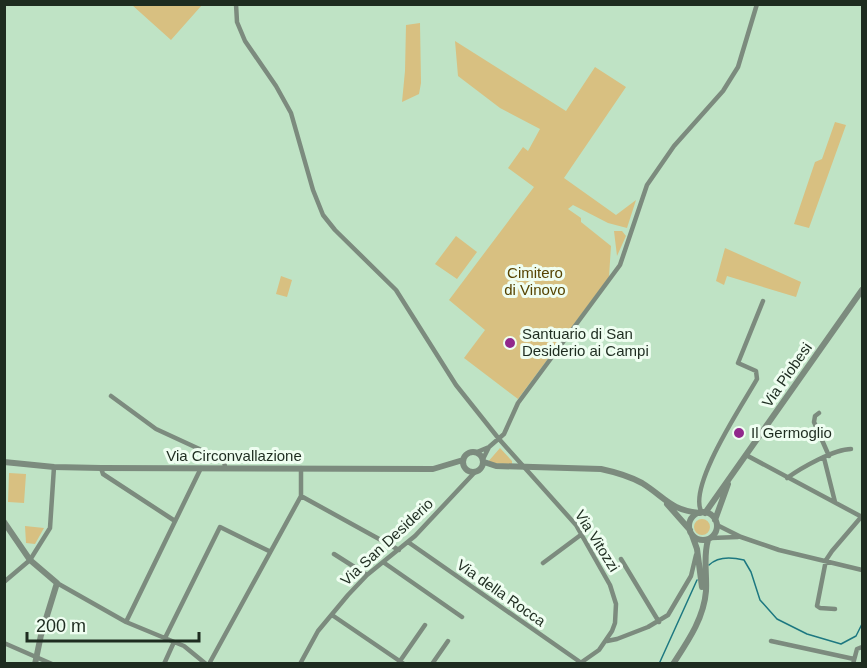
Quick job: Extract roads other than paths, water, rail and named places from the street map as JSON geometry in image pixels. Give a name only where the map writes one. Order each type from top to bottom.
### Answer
[{"type":"street","name":"Via Vitozzi","points":[[236,4],[237,22],[244,41],[276,86],[291,113],[313,190],[323,214],[335,230],[396,290],[456,385],[499,439],[582,534],[614,594],[615,623],[607,641]]},
{"type":"street","points":[[489,447],[483,462],[471,474],[463,463],[469,453],[489,447],[504,434],[518,403],[620,265],[647,185],[674,146],[723,91],[738,67],[757,4]]},
{"type":"street","name":"Via Piobesi","points":[[702,513],[732,475],[861,292]]},
{"type":"street","points":[[702,513],[698,507],[701,483],[714,453],[757,379],[756,371],[738,363],[763,301]]},
{"type":"street","points":[[111,396],[156,429],[221,459],[225,467]]},
{"type":"street","points":[[819,412],[814,422],[826,457],[835,501]]},
{"type":"street","points":[[787,478],[826,457],[844,449],[851,449]]},
{"type":"street","points":[[477,452],[483,462],[496,466],[602,469],[630,477],[681,510],[713,516],[716,522],[716,532],[709,539],[704,557],[706,592],[704,606],[696,628],[673,663]]},
{"type":"street","points":[[746,455],[862,517],[832,550],[826,560],[818,606],[835,609]]},
{"type":"street","name":"Via Circonvallazione","points":[[4,462],[54,467],[101,468],[433,469],[463,463]]},
{"type":"street","points":[[4,582],[30,561],[50,528],[54,467]]},
{"type":"street","points":[[101,468],[103,474],[175,521]]},
{"type":"street","points":[[126,622],[201,468]]},
{"type":"street","points":[[4,522],[30,561],[57,583],[126,622],[184,646],[208,663],[301,496],[301,468]]},
{"type":"street","name":"Via San Desiderio","points":[[300,663],[318,631],[367,575],[408,542],[471,474]]},
{"type":"street","name":"Via Piobesi","points":[[716,522],[732,475]]},
{"type":"street","points":[[301,496],[399,550]]},
{"type":"street","points":[[663,499],[699,540],[741,537]]},
{"type":"street","points":[[702,513],[693,518],[691,532],[697,549],[704,606]]},
{"type":"street","points":[[716,522],[741,537],[783,551],[862,570]]},
{"type":"street","points":[[165,638],[220,527],[269,551]]},
{"type":"street","points":[[543,563],[582,534]]},
{"type":"street","name":"Via della Rocca","points":[[408,542],[580,663]]},
{"type":"street","points":[[580,663],[599,650],[607,641],[659,622],[675,606],[691,576],[697,549]]},
{"type":"street","points":[[334,554],[367,575]]},
{"type":"street","points":[[621,559],[659,622]]},
{"type":"street","points":[[383,562],[462,617]]},
{"type":"street","points":[[35,660],[57,583]]},
{"type":"street","points":[[332,615],[401,663],[425,625]]},
{"type":"street","points":[[432,663],[448,641]]},
{"type":"street","points":[[771,641],[853,661],[857,650],[862,647]]},
{"type":"street","points":[[164,663],[174,642]]},
{"type":"street","points":[[4,643],[35,660],[52,663]]},
{"type":"waterway","points":[[709,565],[725,558],[744,560],[751,572],[760,600],[777,619],[807,634],[841,644],[856,636],[862,624]]},
{"type":"waterway","points":[[659,664],[697,580]]},
{"type":"place","name":"Santuario di San Desiderio ai Campi","points":[[510,343]]},
{"type":"place","name":"Il Germoglio","points":[[739,433]]},
{"type":"park label","name":"Cimitero di Vinovo","points":[[535,282]]}]
